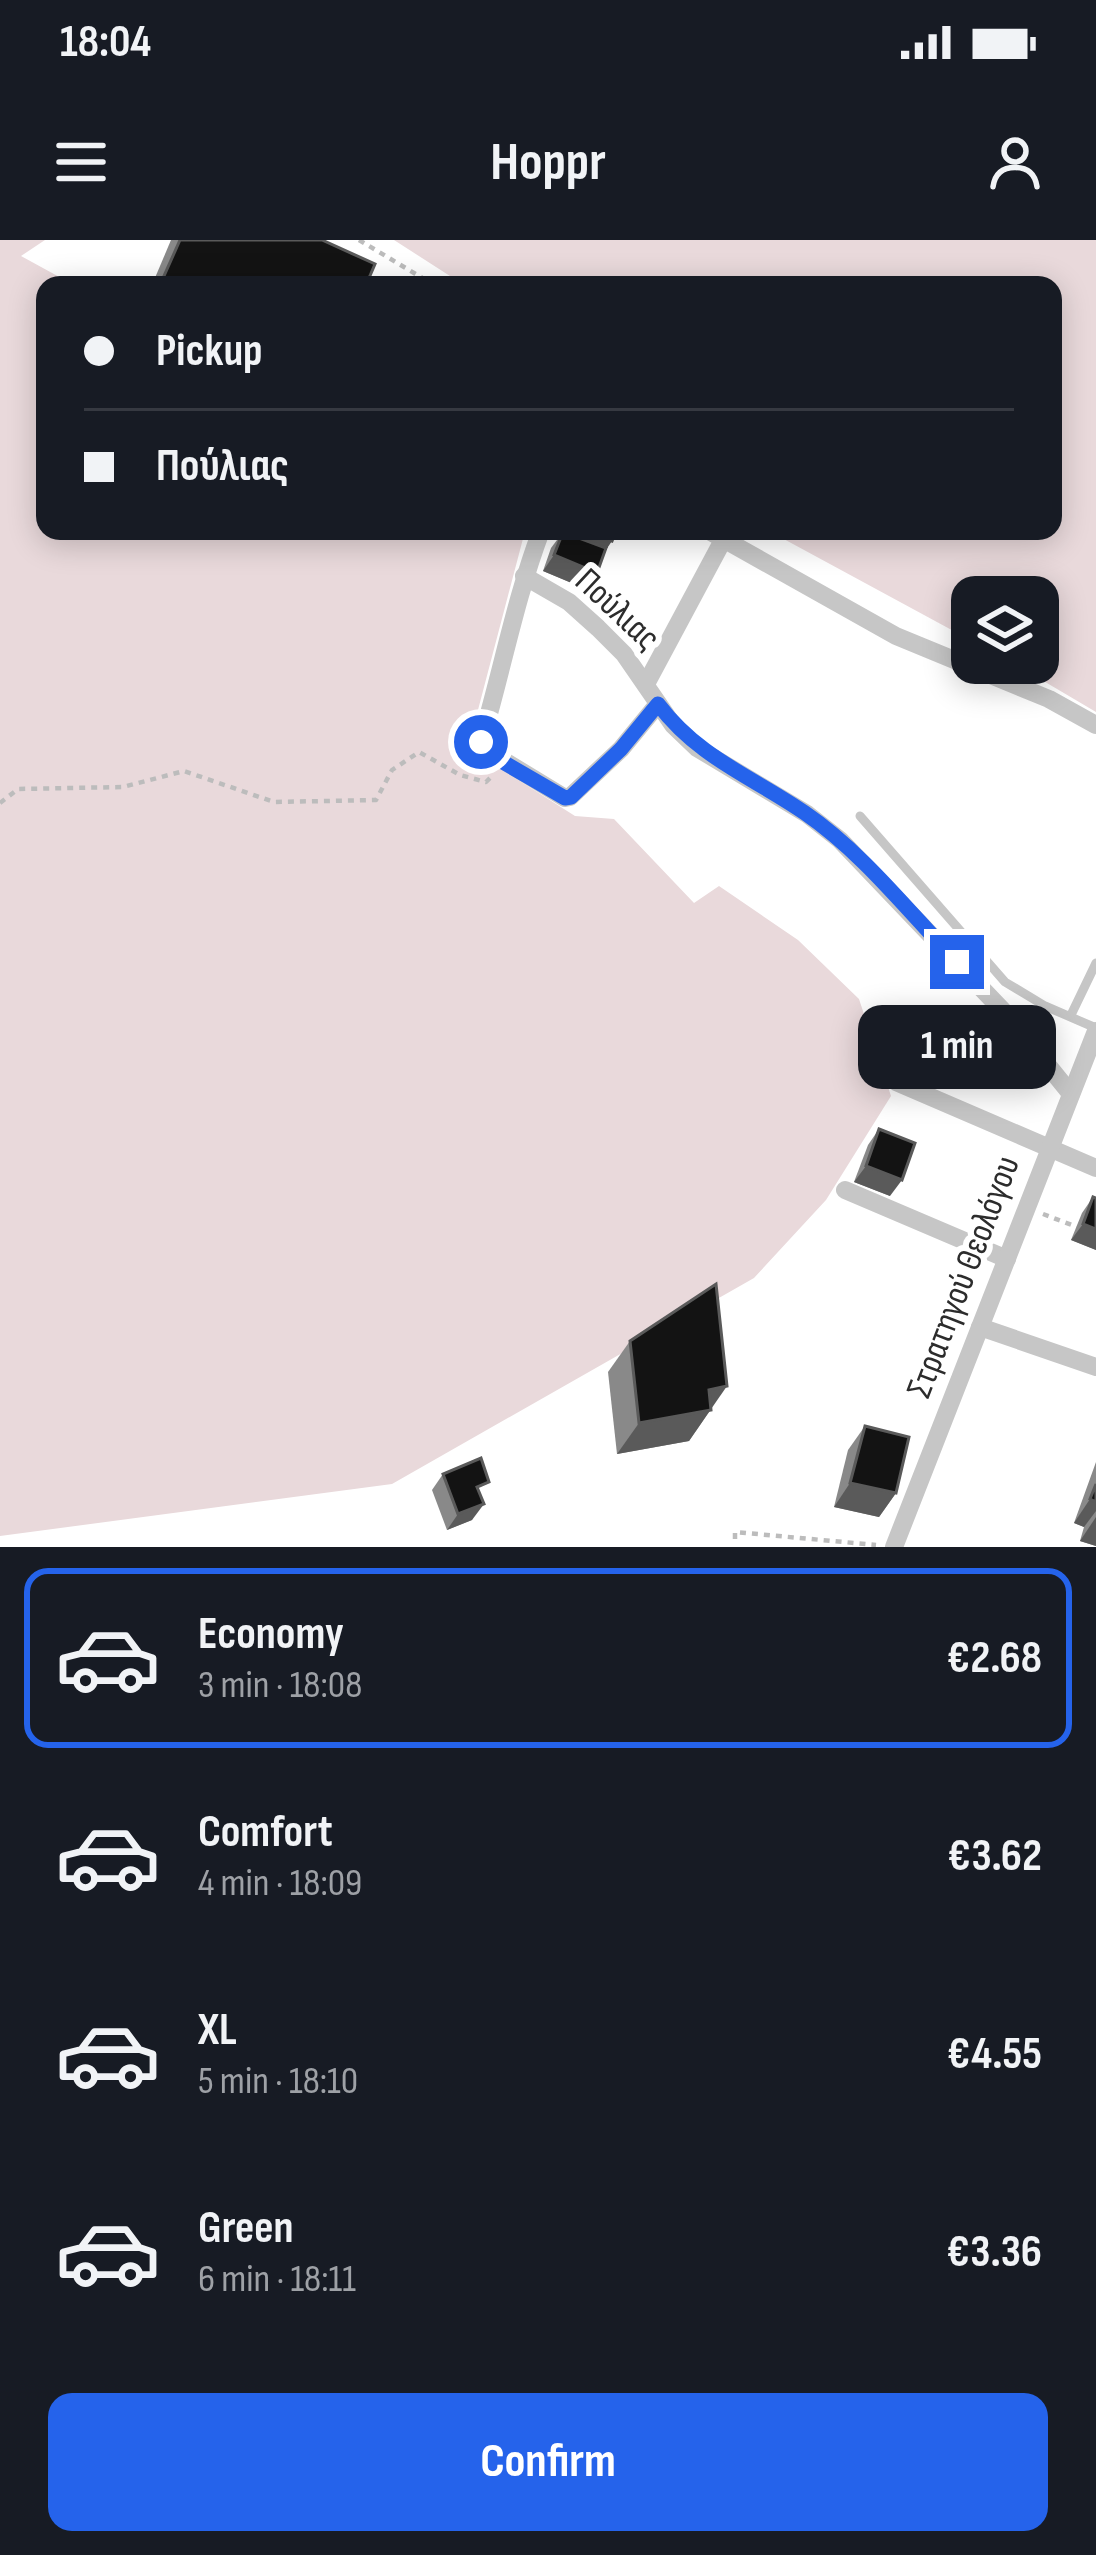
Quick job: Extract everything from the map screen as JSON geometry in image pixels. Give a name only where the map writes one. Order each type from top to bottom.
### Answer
[{"type":"street","points":[[538,540],[524,576],[481,742],[489,754],[565,798],[571,797],[621,749],[658,704]]},
{"type":"street","points":[[646,685],[715,540]]},
{"type":"street","points":[[721,540],[896,636],[1048,699],[1096,725]]},
{"type":"street","name":"Πούλιας","points":[[524,576],[569,602],[624,654],[658,704],[697,748],[806,814],[840,841],[1006,1015],[1071,1094]]},
{"type":"street","name":"Στρατηγού Θεολόγου","points":[[891,1547],[1094,1038]]},
{"type":"street","points":[[896,1082],[1096,1168]]},
{"type":"street","points":[[845,1190],[1006,1259]]},
{"type":"street","points":[[980,1327],[1096,1367]]},
{"type":"lane","points":[[860,816],[1005,982],[1071,1016],[1094,1038]]},
{"type":"lane","points":[[1071,1016],[1096,963]]},
{"type":"path","points":[[359,240],[419,276]]},
{"type":"path","points":[[0,803],[18,789],[123,787],[184,771],[274,802],[376,800],[392,770],[419,752],[460,775],[486,782],[506,763]]},
{"type":"path","points":[[1027,1208],[1077,1227]]},
{"type":"path","points":[[735,1539],[735,1532],[891,1547]]},
{"type":"shaded area","points":[[0,240],[45,240],[21,256],[58,276],[36,276],[36,540],[523,540],[468,748],[575,816],[614,819],[694,903],[719,886],[798,940],[859,999],[891,1096],[826,1200],[754,1278],[392,1484],[0,1536]]},
{"type":"shaded area","points":[[394,240],[1096,240],[1096,712],[1049,684],[1059,684],[1059,576],[951,576],[951,630],[786,540],[1062,540],[1062,276],[450,276]]},
{"type":"building","points":[[180,240],[322,240],[375,264],[370,276],[164,276]]},
{"type":"building","points":[[560,540],[584,540],[606,548],[597,573],[554,555]]},
{"type":"building","points":[[879,1129],[915,1143],[902,1180],[866,1166]]},
{"type":"building","points":[[1096,1198],[1096,1229],[1083,1224]]},
{"type":"building","points":[[716,1284],[727,1386],[709,1390],[711,1410],[639,1423],[630,1341]]},
{"type":"building","points":[[865,1426],[909,1437],[896,1493],[850,1483]]},
{"type":"building","points":[[481,1458],[489,1482],[477,1487],[484,1504],[458,1514],[443,1474]]},
{"type":"route","points":[[481,742],[489,754],[565,798],[571,797],[621,749],[658,704],[697,748],[806,814],[840,841],[957,962]]}]
